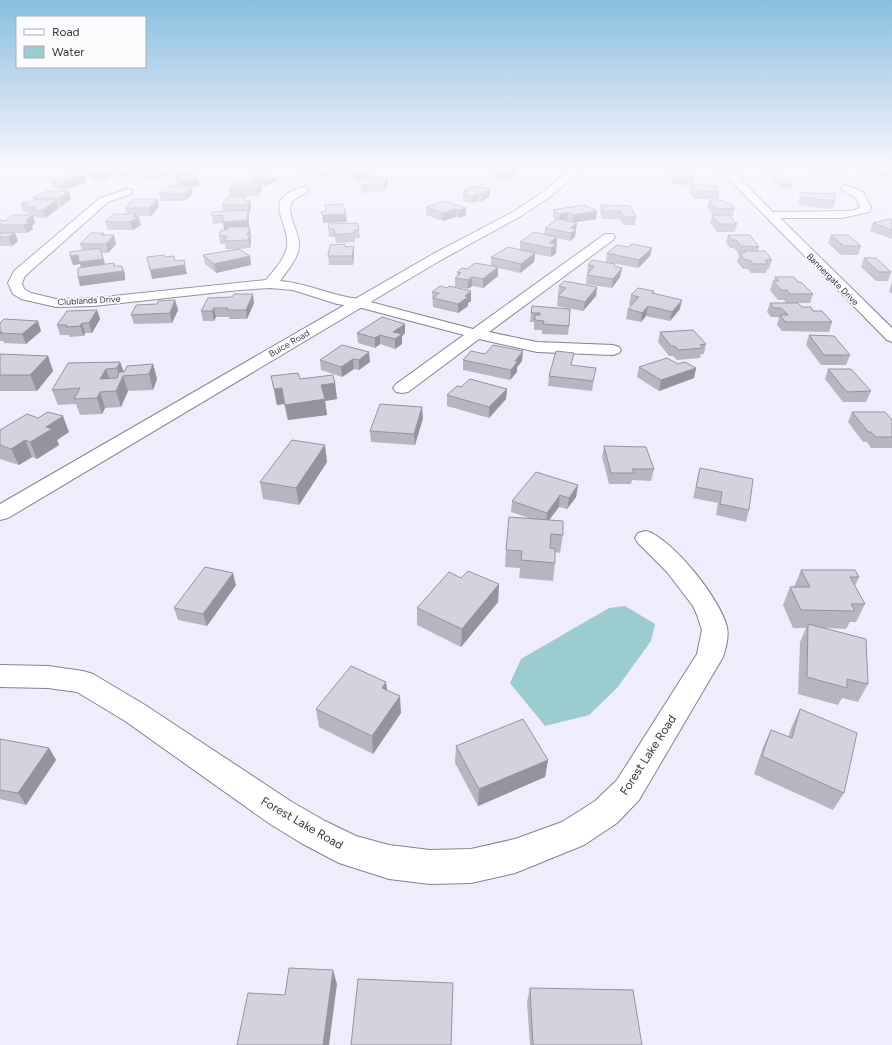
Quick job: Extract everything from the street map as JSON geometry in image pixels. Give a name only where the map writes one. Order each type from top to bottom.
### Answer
[{"type":"street","name":"Clublands Drive","points":[[84,218],[19,274],[15,283],[18,291],[26,296],[39,300],[73,303],[270,284],[318,288],[348,295],[359,303],[476,334],[537,347],[613,350]]},
{"type":"street","points":[[270,284],[290,256],[294,246],[292,232],[285,218]]},
{"type":"street","name":"Buice Road","points":[[0,513],[437,257],[511,218]]},
{"type":"street","name":"Bannergate Drive","points":[[773,218],[892,338]]},
{"type":"street","points":[[402,388],[609,237]]},
{"type":"street","name":"Forest Lake Road","points":[[0,676],[48,677],[83,682],[135,713],[281,813],[351,851],[389,862],[430,867],[471,866],[515,856],[572,834],[606,812],[628,790],[710,657],[714,643],[714,627],[708,610],[680,570],[646,538]]},
{"type":"water","points":[[625,606],[655,624],[651,641],[617,688],[589,715],[545,726],[510,683],[521,659],[609,608]]},
{"type":"building","points":[[9,218],[29,218],[25,221],[30,221],[24,225],[0,225],[0,220],[5,221]]},
{"type":"building","points":[[110,218],[138,218],[130,222],[105,222]]},
{"type":"building","points":[[223,218],[247,218],[247,220],[223,222]]},
{"type":"building","points":[[714,218],[731,218],[737,224],[719,224]]},
{"type":"building","points":[[558,219],[577,223],[570,228],[576,229],[571,233],[545,228]]},
{"type":"building","points":[[889,219],[892,220],[892,230],[873,223]]},
{"type":"building","points":[[358,223],[359,230],[354,230],[354,233],[335,235],[334,229],[329,229],[328,224]]},
{"type":"building","points":[[228,227],[250,227],[247,235],[250,235],[248,240],[225,241],[227,236],[219,236],[221,230],[227,230]]},
{"type":"building","points":[[534,232],[557,237],[549,243],[557,244],[551,248],[520,242]]},
{"type":"building","points":[[0,233],[15,233],[8,237],[0,237]]},
{"type":"building","points":[[91,233],[114,235],[106,244],[80,244]]},
{"type":"building","points":[[728,235],[750,235],[759,247],[741,246],[736,240],[732,240]]},
{"type":"building","points":[[831,235],[848,235],[861,246],[844,246]]},
{"type":"building","points":[[345,244],[345,247],[354,246],[352,256],[328,256],[330,245]]},
{"type":"building","points":[[632,244],[652,248],[639,260],[607,253],[617,245],[628,247]]},
{"type":"building","points":[[508,247],[535,253],[521,264],[491,257]]},
{"type":"building","points":[[100,248],[103,259],[79,262],[78,255],[70,256],[70,252]]},
{"type":"building","points":[[239,249],[250,256],[214,264],[203,255]]},
{"type":"building","points":[[744,251],[765,251],[772,260],[765,260],[768,264],[753,264],[750,260],[745,260],[739,253],[745,253]]},
{"type":"building","points":[[164,255],[165,257],[174,256],[175,261],[184,260],[185,265],[150,270],[147,257]]},
{"type":"building","points":[[864,258],[876,258],[891,272],[879,272]]},
{"type":"building","points":[[592,260],[615,264],[614,266],[622,268],[613,279],[587,275],[594,266],[588,265]]},
{"type":"building","points":[[114,263],[114,266],[122,266],[123,271],[78,277],[78,268]]},
{"type":"building","points":[[475,263],[498,267],[483,279],[472,277],[468,280],[455,278],[461,273],[457,272],[462,268],[467,269]]},
{"type":"building","points":[[775,277],[794,277],[813,294],[789,294],[787,290],[781,290],[773,281],[779,281]]},
{"type":"building","points":[[564,281],[597,287],[585,302],[558,296],[566,288],[559,286]]},
{"type":"building","points":[[440,286],[447,288],[449,286],[471,291],[465,296],[468,297],[458,304],[433,298],[439,293],[432,292]]},
{"type":"building","points":[[638,288],[654,291],[652,293],[682,300],[672,312],[648,306],[642,313],[628,309],[639,297],[631,295]]},
{"type":"building","points":[[234,294],[253,294],[246,310],[214,308],[212,311],[201,311],[208,298],[232,297]]},
{"type":"building","points":[[175,300],[170,313],[131,315],[136,305],[157,304],[158,301]]},
{"type":"building","points":[[770,303],[798,303],[802,307],[811,307],[813,311],[822,311],[832,322],[785,322],[780,315],[788,315],[781,308],[774,308]]},
{"type":"building","points":[[532,306],[570,309],[569,326],[543,324],[544,321],[535,320],[535,315],[540,315],[540,313],[531,313]]},
{"type":"building","points":[[97,310],[89,323],[82,323],[80,326],[66,327],[67,325],[57,325],[67,311]]},
{"type":"building","points":[[382,317],[405,324],[393,332],[402,334],[395,339],[380,335],[375,338],[357,333]]},
{"type":"building","points":[[4,319],[38,321],[22,334],[0,333],[2,332],[0,331],[0,323]]},
{"type":"building","points":[[693,330],[706,344],[700,345],[703,348],[679,350],[675,346],[671,346],[660,332]]},
{"type":"building","points":[[809,335],[834,336],[850,355],[824,355]]},
{"type":"building","points":[[342,345],[369,352],[359,360],[353,359],[341,367],[320,360]]},
{"type":"building","points":[[493,345],[523,351],[515,361],[518,361],[511,370],[463,360],[471,351],[485,354]]},
{"type":"building","points":[[556,351],[574,353],[571,365],[596,368],[593,381],[549,376]]},
{"type":"building","points":[[0,354],[48,356],[30,375],[0,375]]},
{"type":"building","points":[[667,358],[678,364],[685,362],[696,368],[661,380],[639,367]]},
{"type":"building","points":[[120,362],[117,368],[106,369],[100,379],[117,378],[119,372],[124,372],[127,366],[153,364],[149,374],[123,376],[116,391],[100,392],[97,398],[74,399],[80,388],[52,390],[68,363]]},
{"type":"building","points":[[828,369],[851,369],[871,391],[847,392]]},
{"type":"building","points":[[298,373],[300,379],[333,375],[335,383],[321,385],[325,399],[285,405],[282,388],[274,389],[271,376]]},
{"type":"building","points":[[470,379],[507,389],[489,407],[447,395],[457,386],[461,387]]},
{"type":"building","points":[[380,404],[422,407],[414,434],[370,431]]},
{"type":"building","points":[[48,412],[63,416],[46,427],[52,429],[30,442],[25,440],[11,449],[0,445],[0,430],[27,414],[38,418]]},
{"type":"building","points":[[852,412],[885,412],[892,420],[892,437],[876,437],[871,432],[868,432]]},
{"type":"building","points":[[292,440],[325,445],[296,488],[260,482]]},
{"type":"building","points":[[604,446],[646,447],[654,469],[632,469],[634,473],[611,473]]},
{"type":"building","points":[[700,468],[753,479],[749,510],[720,504],[722,492],[696,487]]},
{"type":"building","points":[[536,472],[578,485],[569,498],[560,495],[547,513],[512,501]]},
{"type":"building","points":[[509,517],[563,521],[563,535],[551,534],[550,548],[555,549],[555,563],[521,560],[522,551],[506,550]]},
{"type":"building","points":[[205,567],[233,573],[203,614],[174,608]]},
{"type":"building","points":[[801,570],[855,570],[859,577],[850,577],[865,604],[851,604],[855,611],[801,610],[790,587],[810,587]]},
{"type":"building","points":[[468,571],[499,584],[462,629],[417,608],[449,572],[461,578]]},
{"type":"building","points":[[808,624],[866,639],[868,684],[847,679],[847,688],[807,677]]},
{"type":"building","points":[[351,666],[386,682],[382,688],[400,696],[372,736],[316,709]]},
{"type":"building","points":[[800,709],[857,733],[844,793],[762,756],[771,730],[792,738]]},
{"type":"building","points":[[523,719],[548,760],[479,789],[456,746]]},
{"type":"building","points":[[0,739],[49,748],[18,793],[0,790]]},
{"type":"building","points":[[289,968],[333,970],[323,1045],[237,1045],[248,993],[285,995]]},
{"type":"building","points":[[358,979],[453,983],[451,1045],[351,1045]]},
{"type":"building","points":[[530,988],[633,990],[642,1045],[533,1045]]}]
